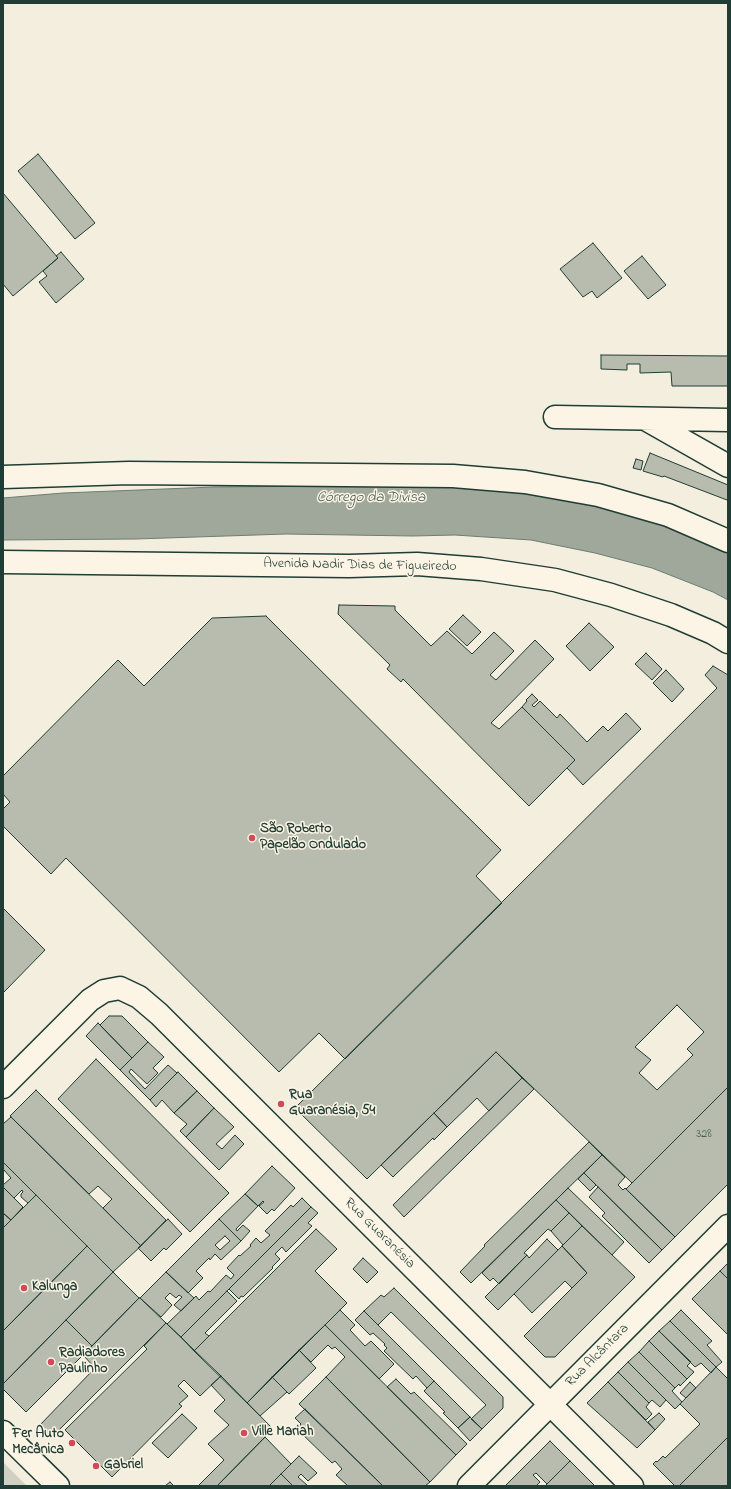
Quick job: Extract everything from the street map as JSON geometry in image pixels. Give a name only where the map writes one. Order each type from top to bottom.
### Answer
[{"type":"main road","points":[[555,417],[728,420]]},
{"type":"main road","points":[[646,419],[728,466]]},
{"type":"main road","points":[[3,477],[129,473],[453,476],[525,482],[598,496],[668,515],[728,541]]},
{"type":"main road","name":"Avenida Nadir Dias de Figueiredo","points":[[3,562],[349,566],[417,564],[482,569],[555,580],[611,595],[671,615],[713,633],[728,642]]},
{"type":"main road","name":"Rua Guaranésia","points":[[3,1087],[90,1000],[104,991],[120,988],[139,998],[159,1014],[632,1486]]},
{"type":"main road","name":"Rua Alcântara","points":[[468,1486],[728,1226]]},
{"type":"main road","points":[[3,1432],[58,1486]]},
{"type":"shaded area","points":[[3,1462],[27,1486],[6,1486],[3,1483]]},
{"type":"water","name":"Córrego da Divisa","points":[[460,485],[568,499],[634,515],[700,535],[728,550],[728,600],[713,592],[652,568],[595,553],[531,540],[455,535],[413,536],[286,534],[136,539],[3,540],[3,498],[63,493],[214,487]]},
{"type":"building","points":[[38,154],[95,223],[75,239],[18,171]]},
{"type":"building","points":[[3,193],[58,258],[13,296],[3,284]]},
{"type":"building","points":[[593,243],[622,278],[597,298],[592,291],[583,297],[560,269]]},
{"type":"building","points":[[61,252],[84,279],[56,303],[39,282],[47,276],[43,271],[58,258],[56,256]]},
{"type":"building","points":[[642,256],[666,285],[648,299],[624,271]]},
{"type":"building","points":[[601,355],[728,356],[728,386],[672,386],[671,372],[640,373],[640,364],[627,364],[627,370],[601,369]]},
{"type":"building","points":[[650,453],[728,485],[727,500],[664,476],[663,477],[643,471]]},
{"type":"building","points":[[636,459],[643,461],[641,470],[633,468]]},
{"type":"building","points":[[339,605],[395,606],[395,610],[431,646],[447,631],[472,654],[494,632],[514,651],[490,675],[496,680],[535,640],[554,659],[491,723],[499,729],[522,707],[575,760],[529,806],[403,679],[401,682],[387,669],[390,665],[338,614]]},
{"type":"building","points":[[463,615],[481,632],[467,646],[449,629]]},
{"type":"building","name":"São Roberto Papelão Ondulado","points":[[266,616],[501,850],[476,876],[502,903],[345,1059],[319,1033],[279,1072],[66,858],[51,874],[3,826],[3,809],[10,802],[3,794],[3,776],[118,660],[144,686],[212,618]]},
{"type":"building","points":[[589,623],[614,647],[590,671],[566,646]]},
{"type":"building","points":[[646,653],[662,669],[652,680],[635,664]]},
{"type":"building","points":[[713,666],[728,675],[728,1087],[632,1183],[496,1052],[367,1179],[295,1108],[717,688],[705,675]],"holes":[[[677,1005],[704,1032],[687,1049],[693,1055],[657,1090],[639,1073],[651,1060],[635,1047]]]},
{"type":"building","points":[[666,670],[684,689],[672,702],[653,683]]},
{"type":"building","points":[[532,694],[538,700],[532,705],[534,707],[540,701],[557,718],[560,714],[587,742],[603,726],[608,731],[626,713],[641,729],[583,785],[567,768],[575,760],[522,707]]},
{"type":"building","points":[[3,908],[45,950],[4,992],[3,991]]},
{"type":"building","points":[[109,1016],[122,1016],[148,1042],[132,1058],[100,1025]]},
{"type":"building","points":[[98,1023],[132,1058],[120,1070],[86,1036]]},
{"type":"building","points":[[148,1042],[164,1057],[153,1068],[158,1073],[147,1084],[131,1069],[129,1072],[145,1089],[168,1065],[177,1073],[150,1100],[120,1070]]},
{"type":"building","points":[[496,1052],[522,1078],[489,1111],[477,1098],[447,1127],[434,1113]]},
{"type":"building","points":[[96,1059],[229,1193],[190,1232],[58,1099]]},
{"type":"building","points":[[178,1072],[197,1091],[174,1113],[162,1100],[156,1107],[150,1100]]},
{"type":"building","points":[[522,1078],[534,1089],[404,1217],[393,1205]]},
{"type":"building","points":[[728,1087],[728,1184],[675,1237],[626,1189]]},
{"type":"building","points":[[36,1090],[166,1220],[141,1246],[103,1208],[112,1199],[98,1186],[89,1194],[10,1116]]},
{"type":"building","points":[[197,1091],[214,1108],[186,1137],[180,1131],[187,1124],[174,1113]]},
{"type":"building","points":[[214,1108],[234,1127],[216,1144],[222,1149],[235,1135],[244,1144],[219,1170],[186,1137]]},
{"type":"building","points":[[434,1113],[447,1127],[434,1140],[433,1138],[393,1177],[381,1165]]},
{"type":"building","points":[[11,1117],[141,1246],[113,1272],[3,1162],[3,1124]]},
{"type":"building","points":[[589,1142],[602,1155],[471,1283],[460,1272],[485,1246],[484,1245]]},
{"type":"building","points":[[602,1155],[625,1177],[618,1185],[623,1190],[625,1188],[675,1237],[662,1250],[584,1173]]},
{"type":"building","points":[[3,1162],[36,1195],[28,1203],[21,1197],[23,1192],[22,1190],[14,1198],[3,1187],[3,1185],[11,1178],[4,1170],[3,1171]]},
{"type":"building","points":[[272,1166],[295,1188],[274,1211],[272,1209],[267,1214],[259,1206],[264,1202],[263,1201],[258,1206],[245,1194]]},
{"type":"building","points":[[584,1173],[596,1185],[590,1191],[578,1179]]},
{"type":"building","points":[[3,1187],[23,1207],[11,1220],[3,1213]]},
{"type":"building","points":[[598,1187],[662,1250],[649,1263],[602,1216],[605,1213],[589,1197]]},
{"type":"building","points":[[568,1188],[624,1242],[612,1255],[556,1200]]},
{"type":"building","points":[[245,1194],[258,1206],[236,1229],[237,1231],[243,1225],[250,1231],[241,1241],[219,1219]]},
{"type":"building","name":"Kalunga","points":[[36,1195],[87,1246],[3,1331],[3,1228]]},
{"type":"building","points":[[302,1198],[311,1207],[181,1337],[167,1324],[196,1296],[199,1300],[208,1291],[210,1292],[226,1275],[231,1279],[234,1275],[227,1268],[239,1255],[240,1256],[251,1246],[250,1245],[256,1238],[261,1243],[270,1235],[265,1231],[291,1205],[293,1207]]},
{"type":"building","points":[[556,1200],[569,1213],[551,1231],[548,1229],[524,1253],[527,1255],[499,1284],[493,1278],[490,1281],[482,1273]]},
{"type":"building","points":[[311,1207],[318,1213],[308,1223],[312,1226],[286,1252],[282,1247],[275,1254],[280,1259],[272,1267],[273,1268],[243,1297],[241,1296],[239,1299],[229,1289]]},
{"type":"building","points":[[3,1213],[11,1220],[3,1228]]},
{"type":"building","points":[[569,1213],[582,1226],[563,1245],[551,1231]]},
{"type":"building","points":[[168,1219],[182,1234],[166,1250],[164,1248],[151,1261],[138,1248]]},
{"type":"building","points":[[219,1219],[241,1241],[221,1260],[215,1254],[210,1260],[209,1258],[196,1271],[203,1278],[188,1293],[166,1272]],"holes":[[[225,1236],[230,1241],[220,1250],[215,1245]]]},
{"type":"building","points":[[582,1226],[635,1277],[555,1357],[545,1357],[524,1336],[587,1273],[562,1246]]},
{"type":"building","points":[[316,1229],[337,1249],[315,1271],[347,1303],[247,1403],[194,1351]]},
{"type":"building","points":[[547,1239],[558,1250],[498,1310],[485,1297],[527,1255],[529,1258]]},
{"type":"building","points":[[87,1246],[113,1272],[3,1384],[3,1331]]},
{"type":"building","points":[[562,1246],[587,1273],[572,1288],[565,1281],[532,1313],[514,1294]]},
{"type":"building","points":[[363,1258],[378,1272],[367,1283],[353,1269]]},
{"type":"building","points":[[728,1263],[728,1279],[720,1271]]},
{"type":"building","points":[[720,1271],[728,1279],[728,1335],[692,1299]]},
{"type":"building","points":[[113,1272],[139,1298],[92,1346],[66,1320]]},
{"type":"building","points":[[166,1272],[194,1298],[181,1311],[174,1305],[182,1297],[179,1295],[176,1298],[170,1293],[165,1298],[172,1305],[161,1317],[140,1298]]},
{"type":"building","points":[[394,1288],[503,1397],[503,1408],[482,1429],[471,1419],[486,1405],[391,1312],[378,1325],[364,1311],[381,1295],[384,1297]]},
{"type":"building","points":[[227,1291],[237,1301],[205,1333],[209,1336],[194,1351],[181,1337]]},
{"type":"building","points":[[139,1298],[166,1323],[51,1438],[39,1426],[95,1368],[83,1355]]},
{"type":"building","points":[[340,1310],[355,1325],[350,1330],[365,1346],[371,1341],[394,1364],[379,1379],[325,1325]]},
{"type":"building","points":[[681,1310],[712,1341],[707,1345],[722,1362],[716,1367],[670,1321]]},
{"type":"building","points":[[364,1311],[434,1381],[427,1388],[416,1376],[413,1379],[384,1351],[387,1348],[384,1345],[385,1344],[373,1333],[370,1335],[355,1320]]},
{"type":"building","name":"Radiadores Paulinho","points":[[66,1320],[92,1346],[26,1412],[3,1389],[3,1384]]},
{"type":"building","points":[[670,1321],[716,1367],[711,1373],[701,1363],[695,1367],[659,1331]]},
{"type":"building","points":[[166,1323],[221,1376],[200,1396],[184,1380],[178,1386],[188,1396],[179,1404],[182,1406],[112,1477],[65,1430],[147,1349],[144,1346]]},
{"type":"building","points":[[325,1325],[456,1455],[430,1482],[326,1377],[345,1357],[335,1347],[332,1349],[328,1345],[311,1362],[299,1350]]},
{"type":"building","points":[[659,1331],[691,1362],[687,1366],[694,1372],[687,1379],[649,1341]]},
{"type":"building","points":[[649,1341],[687,1379],[680,1386],[679,1384],[675,1388],[639,1352]]},
{"type":"building","points":[[299,1350],[316,1368],[289,1394],[272,1377]]},
{"type":"building","points":[[639,1352],[675,1388],[672,1391],[682,1402],[675,1409],[628,1362]]},
{"type":"building","points":[[628,1362],[666,1400],[660,1407],[652,1400],[649,1403],[618,1372]]},
{"type":"building","points":[[716,1367],[728,1379],[728,1437],[679,1486],[675,1486],[653,1464],[663,1456],[665,1458],[700,1424],[680,1404]]},
{"type":"building","points":[[618,1372],[649,1403],[646,1407],[652,1414],[646,1420],[608,1382]]},
{"type":"building","name":"Ville Mariah","points":[[221,1376],[273,1429],[217,1486],[198,1486],[224,1460],[208,1444],[229,1425],[214,1411],[225,1400],[211,1385]]},
{"type":"building","points":[[272,1377],[287,1392],[260,1416],[247,1403]]},
{"type":"building","points":[[326,1377],[430,1482],[425,1486],[383,1486],[299,1404]]},
{"type":"building","points":[[396,1379],[411,1394],[414,1392],[467,1444],[456,1455],[387,1387]]},
{"type":"building","points":[[434,1381],[470,1417],[458,1428],[443,1413],[445,1412],[424,1391]]},
{"type":"building","points":[[608,1382],[655,1430],[637,1448],[587,1403]]},
{"type":"building","points":[[690,1382],[696,1388],[686,1398],[680,1393]]},
{"type":"building","points":[[305,1409],[383,1486],[348,1486],[336,1475],[342,1469],[335,1461],[332,1463],[297,1429],[301,1424],[295,1418]]},
{"type":"building","points":[[659,1413],[665,1419],[655,1430],[648,1422]]},
{"type":"building","points":[[182,1414],[197,1428],[168,1458],[152,1443]]},
{"type":"building","points":[[470,1417],[482,1429],[470,1441],[458,1428]]},
{"type":"building","points":[[265,1437],[291,1464],[269,1486],[217,1486]]},
{"type":"building","points":[[728,1437],[727,1486],[679,1486]]},
{"type":"building","points":[[550,1441],[570,1461],[547,1484],[536,1473],[533,1475],[540,1482],[536,1486],[505,1486]]},
{"type":"building","points":[[299,1456],[317,1473],[308,1481],[301,1474],[298,1477],[308,1486],[293,1486],[281,1474]]},
{"type":"building","points":[[570,1461],[594,1485],[593,1486],[545,1486]]},
{"type":"building","points":[[281,1474],[293,1486],[269,1486]]},
{"type":"building","points":[[170,1482],[174,1486],[165,1486]]},
{"type":"place","name":"São Roberto Papelão Ondulado","points":[[252,838]]},
{"type":"place","name":"Rua Guaranésia, 54","points":[[281,1104]]},
{"type":"place","name":"Kalunga","points":[[24,1288]]},
{"type":"place","name":"Radiadores Paulinho","points":[[51,1362]]},
{"type":"place","name":"Ville Mariah","points":[[244,1433]]},
{"type":"place","name":"Fer Auto Mecânica","points":[[72,1443]]},
{"type":"place","name":"Gabriel","points":[[96,1466]]}]
